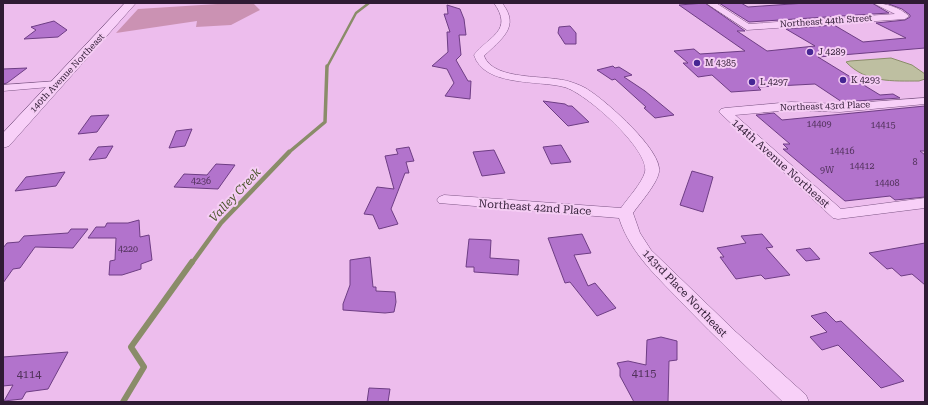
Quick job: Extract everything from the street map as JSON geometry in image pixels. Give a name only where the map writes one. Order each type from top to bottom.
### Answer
[{"type":"street","name":"140th Avenue Northeast","points":[[3,143],[131,3]]},
{"type":"street","points":[[498,3],[504,9],[508,21],[505,29],[479,54],[478,60],[482,65],[498,74],[566,84],[586,93],[636,138],[652,162],[652,172],[625,214]]},
{"type":"street","name":"Northeast 44th Street","points":[[710,3],[747,27],[905,16],[877,3]]},
{"type":"street","points":[[3,88],[57,84]]},
{"type":"street","name":"Northeast 43rd Place","points":[[725,112],[792,106],[840,108],[925,101]]},
{"type":"street","name":"144th Avenue Northeast","points":[[725,112],[838,214],[925,203]]},
{"type":"street","name":"Northeast 42nd Place","points":[[444,200],[625,214]]},
{"type":"street","name":"143rd Place Northeast","points":[[625,214],[632,234],[645,254],[728,338],[798,402]]},
{"type":"shaded area","points":[[253,3],[260,10],[231,25],[196,27],[197,21],[116,33],[138,9]]},
{"type":"shaded area","points":[[891,58],[912,65],[925,74],[925,79],[919,81],[890,81],[880,79],[862,74],[846,62],[850,61]]},
{"type":"building","points":[[705,3],[745,31],[737,31],[767,51],[815,46],[786,29],[834,25],[863,42],[906,38],[876,23],[905,20],[910,17],[910,15],[902,9],[886,3],[925,3],[925,48],[818,57],[880,95],[893,94],[900,98],[842,102],[815,84],[758,87],[761,90],[731,92],[712,75],[698,77],[683,63],[688,63],[674,51],[694,49],[700,54],[745,51],[679,5]]},
{"type":"building","points":[[719,3],[741,3],[748,7],[806,3],[872,3],[889,13],[749,22]]},
{"type":"building","points":[[447,5],[460,9],[464,19],[466,35],[459,35],[461,55],[456,60],[468,81],[471,81],[470,99],[445,96],[454,83],[447,69],[432,66],[448,52],[447,32],[450,32],[444,14],[448,14]]},
{"type":"building","points":[[54,21],[67,30],[58,37],[24,39],[36,30],[31,27]]},
{"type":"building","points":[[570,26],[576,33],[576,44],[565,44],[558,33],[559,27]]},
{"type":"building","points":[[613,66],[615,68],[619,67],[632,75],[624,77],[645,91],[674,115],[655,118],[644,108],[646,107],[615,79],[612,80],[597,70]]},
{"type":"building","points":[[27,68],[7,83],[3,84],[3,69]]},
{"type":"building","points":[[543,101],[572,106],[589,122],[568,126]]},
{"type":"building","points":[[925,106],[925,151],[920,151],[925,155],[925,197],[895,200],[890,196],[845,201],[783,149],[788,149],[783,144],[790,144],[756,115],[774,113],[782,120]]},
{"type":"building","points":[[109,115],[97,132],[78,134],[91,116]]},
{"type":"building","points":[[192,129],[185,146],[169,148],[176,131]]},
{"type":"building","points":[[561,145],[571,162],[551,164],[543,147]]},
{"type":"building","points":[[113,146],[106,158],[89,160],[98,147]]},
{"type":"building","points":[[409,147],[414,161],[406,162],[409,173],[405,173],[391,209],[398,224],[379,229],[373,215],[364,214],[377,187],[394,189],[385,156],[398,154],[396,149]]},
{"type":"building","points":[[494,150],[505,173],[482,176],[473,152]]},
{"type":"building","points":[[216,164],[235,165],[218,189],[174,187],[184,174],[207,175]]},
{"type":"building","points":[[692,171],[713,177],[703,212],[680,205]]},
{"type":"building","points":[[65,172],[56,186],[15,191],[26,177]]},
{"type":"building","points":[[139,220],[140,237],[149,235],[152,260],[141,264],[141,269],[122,275],[109,275],[110,261],[115,260],[116,238],[88,238],[96,227],[105,227],[107,223],[128,223]]},
{"type":"building","points":[[71,229],[88,229],[73,248],[35,247],[20,268],[13,269],[3,283],[3,248],[7,243],[19,242],[24,236],[68,233]]},
{"type":"building","points":[[582,234],[591,253],[574,255],[588,286],[595,283],[616,308],[597,316],[570,282],[565,283],[548,238]]},
{"type":"building","points":[[762,234],[773,247],[766,248],[790,275],[765,279],[761,275],[736,279],[720,257],[724,257],[717,248],[746,243],[741,236]]},
{"type":"building","points":[[469,239],[491,240],[490,258],[519,260],[518,275],[474,272],[474,267],[466,267]]},
{"type":"building","points":[[925,243],[925,285],[912,274],[901,276],[892,268],[887,269],[869,253]]},
{"type":"building","points":[[810,248],[820,259],[806,261],[796,250]]},
{"type":"building","points":[[370,257],[373,287],[376,287],[376,291],[395,292],[396,302],[394,312],[385,313],[343,310],[343,304],[350,285],[350,260]]},
{"type":"building","points":[[826,312],[836,322],[841,321],[904,381],[881,388],[838,345],[822,350],[810,337],[827,332],[811,316]]},
{"type":"building","points":[[661,337],[677,341],[677,360],[669,361],[668,402],[634,402],[620,376],[620,369],[617,363],[628,361],[646,365],[647,340]]},
{"type":"building","points":[[68,352],[48,389],[26,392],[22,399],[4,401],[13,385],[3,386],[3,357]]},
{"type":"building","points":[[369,388],[390,389],[388,402],[367,402]]},
{"type":"waterway","name":"Valley Creek","points":[[327,67],[356,13],[369,3]]},
{"type":"waterway","name":"Valley Creek","points":[[288,153],[325,122],[327,66]]},
{"type":"waterway","name":"Valley Creek","points":[[192,263],[221,223],[288,153]]},
{"type":"waterway","name":"Valley Creek","points":[[123,402],[144,367],[131,347],[192,262]]},
{"type":"place","name":"J 4289","points":[[810,52]]},
{"type":"place","name":"M 4385","points":[[697,63]]},
{"type":"place","name":"K 4293","points":[[843,80]]},
{"type":"place","name":"L 4297","points":[[752,82]]}]
